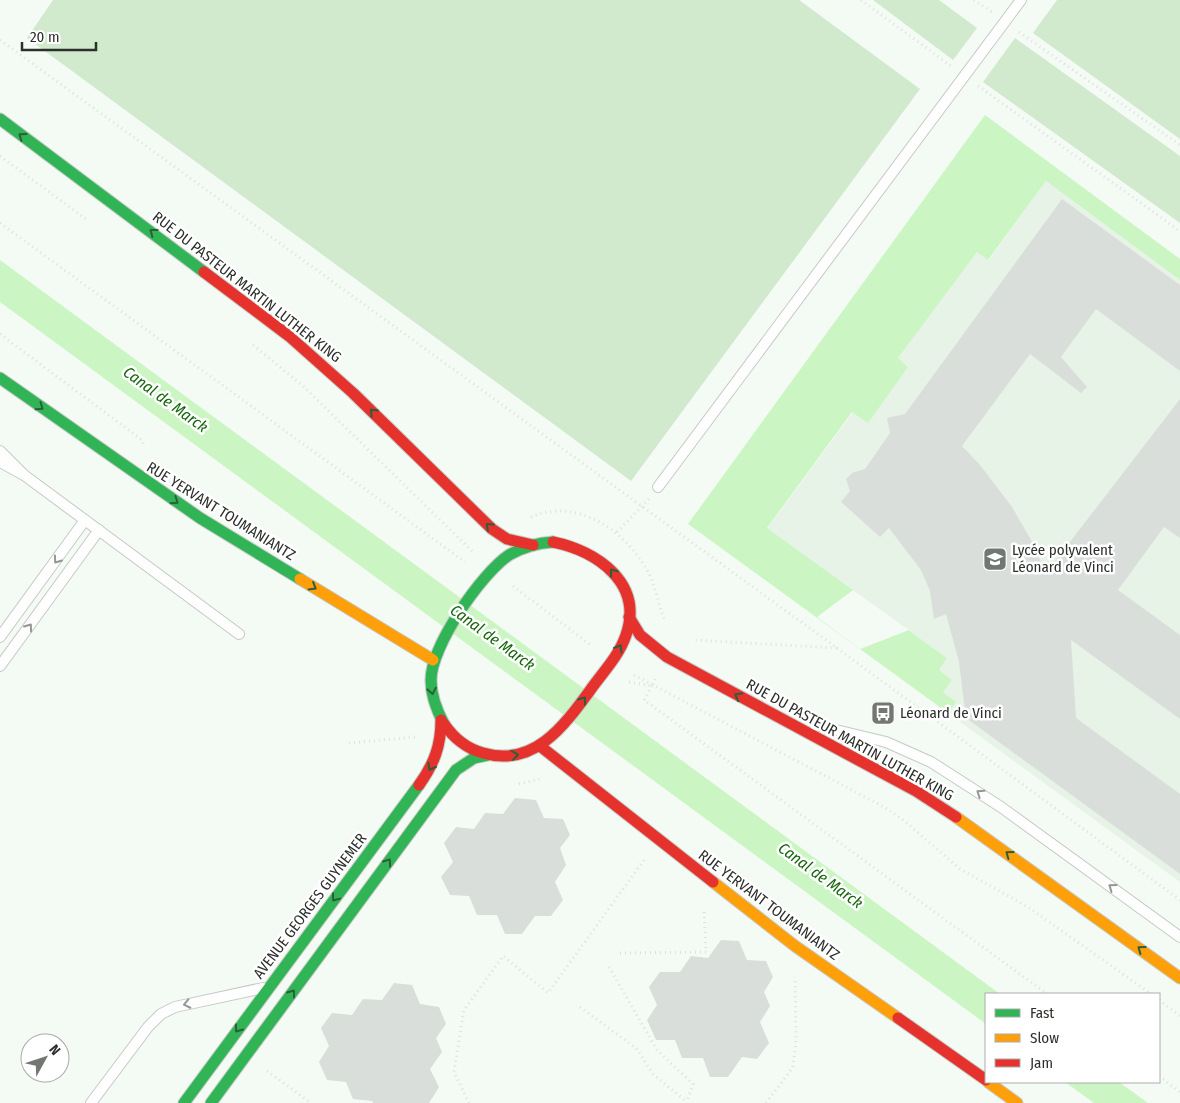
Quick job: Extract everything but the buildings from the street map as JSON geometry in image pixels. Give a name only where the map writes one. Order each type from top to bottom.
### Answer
[{"type":"street","name":"RUE DU PASTEUR MARTIN LUTHER KING","points":[[0,120],[289,336],[353,392],[492,528],[507,539],[533,545]]},
{"type":"street","name":"RUE YERVANT TOUMANIANTZ","points":[[0,378],[200,518],[433,660]]},
{"type":"street","points":[[553,542],[567,544],[589,552],[601,559],[611,569],[623,588],[629,617],[624,640],[565,725],[540,746],[517,755],[499,757],[464,744],[452,735],[434,704],[430,686],[433,660],[442,637],[492,570],[516,551],[533,545],[553,542]]},
{"type":"street","name":"RUE DU PASTEUR MARTIN LUTHER KING","points":[[629,617],[640,635],[667,657],[916,790],[1180,978]]},
{"type":"street","name":"AVENUE GEORGES GUYNEMER","points":[[184,1103],[426,775],[441,743],[442,720]]},
{"type":"street","name":"RUE YERVANT TOUMANIANTZ","points":[[540,746],[795,946],[985,1080]]},
{"type":"street","points":[[211,1103],[456,770],[474,758],[488,754]]},
{"type":"street","name":"RUE YERVANT TOUMANIANTZ","points":[[990,1083],[1017,1103]]},
{"type":"lane","points":[[658,487],[1021,0]]},
{"type":"lane","points":[[0,451],[24,475]]},
{"type":"lane","points":[[0,462],[24,475],[239,634]]},
{"type":"lane","points":[[0,637],[85,520]]},
{"type":"lane","points":[[0,666],[98,530]]},
{"type":"lane","points":[[782,718],[865,735],[910,751],[931,762],[1001,807],[1180,937]]},
{"type":"lane","points":[[91,1103],[148,1027],[161,1014],[175,1006],[269,987]]},
{"type":"path","points":[[861,0],[1180,231]]},
{"type":"path","points":[[974,0],[1180,146]]},
{"type":"path","points":[[0,40],[837,648],[1180,900]]},
{"type":"path","points":[[0,156],[86,220]]},
{"type":"path","points":[[0,223],[471,566],[492,570]]},
{"type":"path","points":[[0,334],[142,440],[144,450],[142,462],[135,474]]},
{"type":"path","points":[[248,340],[303,386],[492,570],[611,660],[652,686],[884,807],[902,819],[960,869],[1028,907],[1149,993]]},
{"type":"path","points":[[617,532],[643,507]]},
{"type":"path","points":[[837,648],[676,639],[644,700],[1046,993]]},
{"type":"path","points":[[622,686],[629,682],[652,686]]},
{"type":"path","points":[[348,742],[421,736]]},
{"type":"path","points":[[540,779],[548,784]]},
{"type":"path","points":[[470,1103],[454,1072],[464,1010],[482,984],[503,956],[548,993],[647,856]]},
{"type":"path","points":[[620,953],[706,952],[703,874]]},
{"type":"path","points":[[766,1103],[793,1067],[796,1040],[795,946]]},
{"type":"path","points":[[580,1007],[636,1048],[653,1074],[687,1102],[693,1084],[657,1050],[609,967]]},
{"type":"path","points":[[1160,1001],[1180,1016]]},
{"type":"path","points":[[246,1056],[311,1103]]},
{"type":"path","points":[[1160,1077],[1180,1092]]},
{"type":"shaded area","points":[[53,0],[799,0],[920,89],[631,481],[27,38]]},
{"type":"shaded area","points":[[873,0],[939,0],[977,28],[953,60]]},
{"type":"shaded area","points":[[1057,0],[1180,0],[1180,139],[1033,33]]},
{"type":"shaded area","points":[[1015,38],[1180,156],[1180,223],[983,82]]},
{"type":"shaded area","name":"Lycée polyvalent Léonard de Vinci","points":[[1046,181],[1180,280],[1180,882],[948,713],[956,702],[943,692],[939,670],[947,658],[767,529],[853,412],[868,423],[908,366],[897,359],[977,251],[989,260]]},
{"type":"water","points":[[985,115],[1180,259],[1180,280],[1046,181],[988,260],[977,252],[898,358],[908,367],[868,423],[852,412],[767,528],[947,658],[939,670],[952,680],[943,692],[956,702],[948,713],[688,524]]},
{"type":"water","name":"Canal de Marck","points":[[0,260],[999,993],[985,993],[985,1023],[0,302]]},
{"type":"water","points":[[1066,1083],[1120,1083],[1148,1103],[1094,1103]]},
{"type":"pier","points":[[853,590],[909,630],[860,649],[817,617]]},
{"type":"traffic: fast","points":[[0,119],[204,272]]},
{"type":"traffic: fast","points":[[0,378],[200,518],[300,579]]},
{"type":"traffic: fast","points":[[444,724],[435,703],[431,680],[433,666],[448,631],[472,594],[498,564],[509,555],[520,550],[536,544],[553,542]]},
{"type":"traffic: fast","points":[[211,1103],[456,770],[474,758],[488,755]]},
{"type":"traffic: fast","points":[[184,1103],[419,785]]},
{"type":"traffic: slow","points":[[300,579],[433,660]]},
{"type":"traffic: slow","points":[[956,817],[1180,978]]},
{"type":"traffic: slow","points":[[713,882],[795,946],[898,1018]]},
{"type":"traffic: slow","points":[[989,1083],[1017,1103]]},
{"type":"traffic: jam","points":[[204,272],[289,336],[353,393],[492,529],[507,539],[533,545]]},
{"type":"traffic: jam","points":[[444,724],[461,742],[471,749],[501,756],[518,755],[546,740],[570,717],[619,650],[626,635],[630,616],[628,600],[622,585],[613,572],[586,553],[570,546],[553,542]]},
{"type":"traffic: jam","points":[[629,617],[640,635],[667,657],[916,791],[956,817]]},
{"type":"traffic: jam","points":[[419,785],[429,770],[436,754],[440,738],[441,720]]},
{"type":"traffic: jam","points":[[540,746],[713,882]]},
{"type":"traffic: jam","points":[[898,1018],[985,1079]]},
{"type":"place","name":"Lycée polyvalent Léonard de Vinci","points":[[995,559]]},
{"type":"place","name":"Léonard de Vinci","points":[[883,713]]}]
